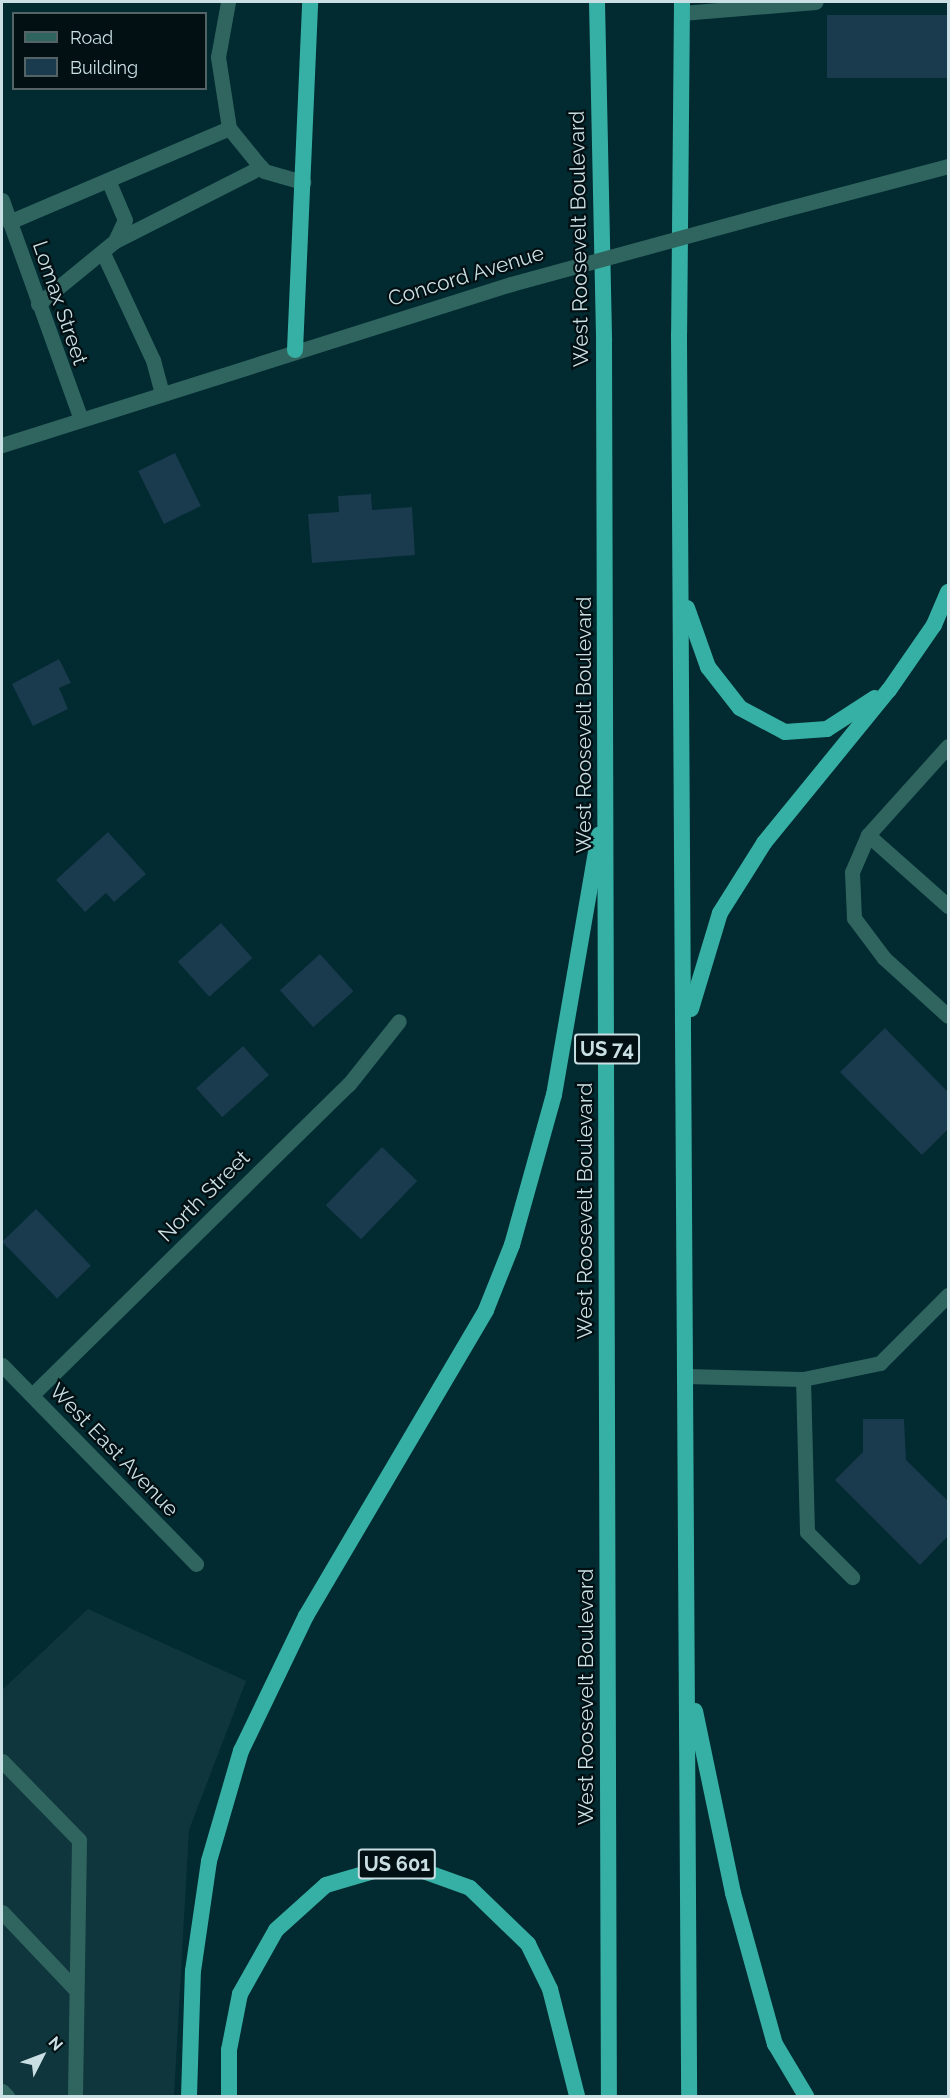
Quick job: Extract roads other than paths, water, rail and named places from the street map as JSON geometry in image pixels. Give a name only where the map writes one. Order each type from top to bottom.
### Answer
[{"type":"highway","points":[[295,350],[310,2]]},
{"type":"highway","name":"West Roosevelt Boulevard","points":[[597,2],[606,792],[609,2097]]},
{"type":"highway","points":[[682,7],[682,595],[686,1024],[689,2097]]},
{"type":"highway","points":[[686,1024],[720,913],[764,843],[889,690],[934,625],[948,592]]},
{"type":"highway","points":[[682,595],[708,667],[740,708],[785,732],[826,729],[889,690]]},
{"type":"highway","points":[[189,2097],[194,1960],[209,1861],[241,1751],[306,1616],[486,1310],[512,1245],[554,1095],[606,792]]},
{"type":"highway","points":[[688,1677],[734,1893],[775,2043],[806,2097]]},
{"type":"highway","name":"US 601","points":[[229,2097],[229,2050],[240,1994],[276,1930],[326,1885],[401,1863],[470,1888],[528,1944],[550,1989],[577,2097]]},
{"type":"street","points":[[228,2],[218,57],[228,128],[261,167],[303,182]]},
{"type":"street","points":[[682,7],[816,2]]},
{"type":"street","points":[[9,222],[228,128]]},
{"type":"street","name":"Concord Avenue","points":[[2,445],[295,350],[511,284],[948,166]]},
{"type":"street","points":[[38,304],[115,241],[261,167]]},
{"type":"street","points":[[108,180],[125,220],[115,241]]},
{"type":"street","name":"Lomax Street","points":[[2,200],[81,419]]},
{"type":"street","points":[[103,253],[153,360],[162,393]]},
{"type":"street","points":[[948,746],[868,835],[852,872],[854,918],[884,958],[948,1016]]},
{"type":"street","points":[[868,835],[948,906]]},
{"type":"street","name":"North Street","points":[[32,1395],[349,1084],[399,1021]]},
{"type":"street","points":[[686,1376],[803,1379],[880,1363],[948,1295]]},
{"type":"street","name":"West East Avenue","points":[[2,1365],[196,1564]]},
{"type":"street","points":[[803,1379],[807,1532],[852,1576]]},
{"type":"street","points":[[2,1761],[79,1840],[75,2097]]},
{"type":"street","points":[[2,1912],[76,1990]]},
{"type":"street","points":[[2,2091],[7,2097]]}]
